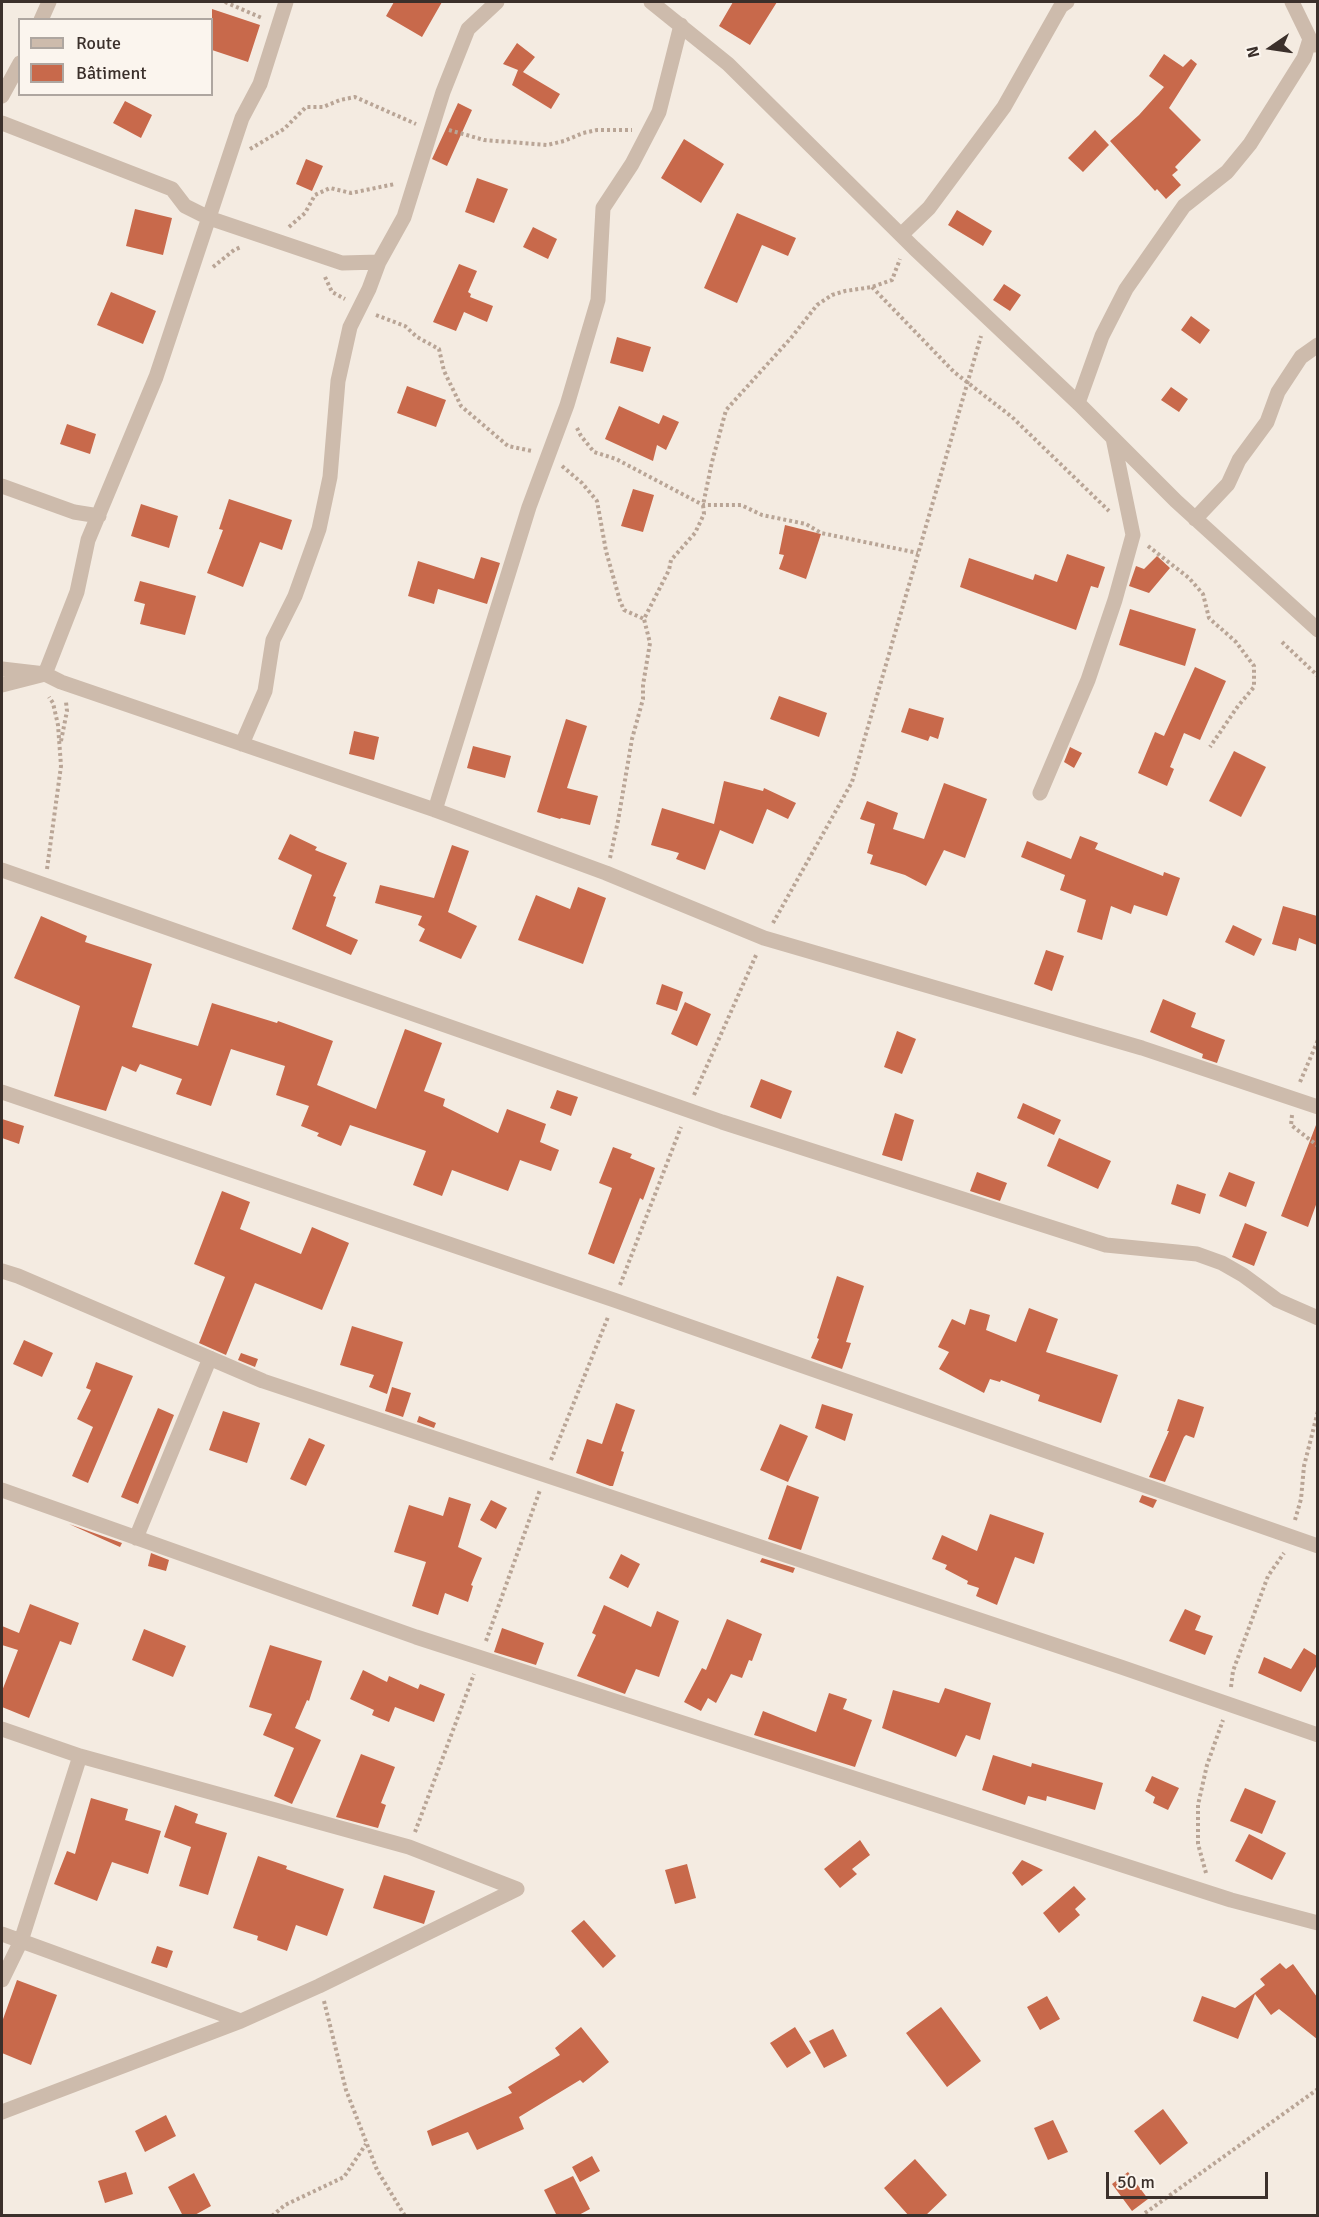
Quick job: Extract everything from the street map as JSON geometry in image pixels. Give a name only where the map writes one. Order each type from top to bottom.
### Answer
[{"type":"street","points":[[42,18],[49,2]]},
{"type":"street","points":[[39,676],[77,592],[88,540],[156,377],[242,118],[260,84],[286,2]]},
{"type":"street","points":[[242,744],[265,691],[273,640],[294,596],[319,529],[330,477],[338,381],[350,327],[379,262],[404,217],[443,92],[468,29],[497,2]]},
{"type":"street","points":[[651,2],[728,64],[1195,519],[1317,630]]},
{"type":"street","points":[[903,237],[929,208],[1004,107],[1061,6],[1067,2]]},
{"type":"street","points":[[1078,403],[1102,336],[1126,289],[1184,206],[1227,172],[1250,144],[1313,43],[1292,2]]},
{"type":"street","points":[[435,810],[546,460],[567,405],[598,300],[603,208],[632,164],[659,112],[681,25]]},
{"type":"street","points":[[2,96],[18,67]]},
{"type":"street","points":[[2,123],[172,189],[185,206],[209,218],[342,263],[379,262]]},
{"type":"street","points":[[1195,519],[1228,484],[1239,460],[1267,422],[1278,392],[1300,357],[1317,345]]},
{"type":"street","points":[[1040,793],[1088,680],[1115,600],[1133,535],[1113,438]]},
{"type":"street","points":[[2,486],[74,512],[99,516]]},
{"type":"street","points":[[2,669],[61,682],[435,810],[606,873],[764,938],[1142,1048],[1317,1107]]},
{"type":"street","points":[[2,685],[39,676]]},
{"type":"street","points":[[2,870],[688,1109],[1106,1245],[1197,1254],[1222,1263],[1244,1275],[1277,1300],[1317,1318]]},
{"type":"street","points":[[2,1092],[614,1300],[1317,1546]]},
{"type":"street","points":[[2,1271],[263,1381],[1317,1735]]},
{"type":"street","points":[[136,1538],[210,1358]]},
{"type":"street","points":[[2,1490],[416,1637],[1216,1895],[1317,1923]]},
{"type":"street","points":[[2,1729],[80,1756],[409,1847],[517,1889],[319,1986],[241,2021],[2,2112]]},
{"type":"street","points":[[2,1980],[21,1941],[80,1756]]},
{"type":"street","points":[[2,1934],[241,2021]]},
{"type":"path","points":[[225,2],[278,26]]},
{"type":"path","points":[[190,275],[212,268],[234,250],[268,238],[291,226],[305,213],[315,195],[330,188],[351,193],[400,183],[417,174]]},
{"type":"path","points":[[606,873],[618,821],[632,739],[643,699],[650,643],[644,619],[669,570],[671,560],[695,533],[704,514],[703,505],[726,410],[791,338],[817,305],[832,295],[872,287],[892,280],[903,237]]},
{"type":"path","points":[[312,252],[332,292],[384,319],[405,326],[417,337],[439,349],[444,371],[461,406],[508,446],[536,452],[546,460],[563,466],[582,483],[597,501],[603,540],[624,610],[644,619]]},
{"type":"path","points":[[872,287],[954,372],[1012,417],[1133,535],[1189,578],[1203,594],[1209,618],[1236,642],[1254,666],[1254,687],[1210,747]]},
{"type":"path","points":[[409,1847],[545,1475],[688,1109],[764,938],[852,782],[987,316]]},
{"type":"path","points":[[567,405],[581,436],[594,452],[616,459],[703,505],[741,505],[762,515],[806,524],[821,533],[918,553]]},
{"type":"path","points":[[1282,642],[1317,676]]},
{"type":"path","points":[[39,676],[53,703],[61,766],[53,839],[44,885]]},
{"type":"path","points":[[60,745],[67,711],[61,682]]},
{"type":"path","points":[[1216,1895],[1209,1882],[1198,1844],[1198,1805],[1207,1765],[1228,1704],[1233,1671],[1268,1576],[1291,1537],[1301,1499],[1304,1466],[1317,1411]]},
{"type":"path","points":[[319,1986],[346,2090],[377,2170],[405,2216]]},
{"type":"path","points":[[1145,2213],[1317,2089]]},
{"type":"path","points":[[272,2216],[285,2205],[344,2177],[366,2143]]},
{"type":"building","points":[[394,2],[442,2],[422,37],[386,16]]},
{"type":"building","points":[[733,2],[777,2],[750,45],[719,26]]},
{"type":"building","points":[[212,9],[260,25],[248,62],[213,50]]},
{"type":"building","points":[[517,43],[535,57],[523,72],[560,94],[551,109],[512,85],[518,70],[503,64]]},
{"type":"building","points":[[1164,54],[1183,67],[1191,59],[1197,64],[1169,108],[1201,140],[1175,167],[1178,170],[1172,175],[1181,185],[1166,199],[1157,189],[1155,191],[1110,141],[1139,115],[1164,87],[1149,76]]},
{"type":"building","points":[[125,101],[152,115],[141,138],[113,123]]},
{"type":"building","points":[[458,103],[472,110],[447,166],[432,159]]},
{"type":"building","points":[[1095,130],[1109,145],[1083,172],[1068,158]]},
{"type":"building","points":[[684,139],[724,164],[701,203],[661,178]]},
{"type":"building","points":[[306,159],[323,166],[312,191],[296,184]]},
{"type":"building","points":[[477,178],[508,189],[494,223],[465,212]]},
{"type":"building","points":[[135,209],[172,218],[163,255],[126,246]]},
{"type":"building","points":[[957,210],[992,231],[983,246],[948,225]]},
{"type":"building","points":[[737,213],[796,238],[788,256],[762,245],[737,303],[704,288]]},
{"type":"building","points":[[533,227],[557,239],[548,259],[523,247]]},
{"type":"building","points":[[459,264],[477,271],[468,292],[471,294],[470,297],[493,306],[487,322],[464,312],[456,331],[433,322]]},
{"type":"building","points":[[1004,284],[1021,295],[1010,311],[993,300]]},
{"type":"building","points":[[111,292],[156,311],[143,344],[97,325]]},
{"type":"building","points":[[1191,316],[1210,330],[1200,344],[1181,330]]},
{"type":"building","points":[[617,337],[651,347],[643,372],[610,363]]},
{"type":"building","points":[[407,386],[446,400],[436,427],[397,413]]},
{"type":"building","points":[[1171,387],[1188,399],[1179,412],[1161,400]]},
{"type":"building","points":[[619,406],[659,424],[663,415],[679,422],[666,450],[657,445],[653,461],[605,439]]},
{"type":"building","points":[[67,424],[96,434],[90,454],[60,444]]},
{"type":"building","points":[[633,489],[654,495],[643,532],[621,526]]},
{"type":"building","points":[[229,499],[292,520],[282,550],[260,542],[243,587],[207,573],[223,530],[219,529]]},
{"type":"building","points":[[141,504],[178,516],[169,548],[131,536]]},
{"type":"building","points":[[785,525],[821,534],[806,579],[779,569],[784,555],[779,554]]},
{"type":"building","points":[[1067,554],[1105,567],[1098,588],[1091,586],[1076,630],[960,587],[969,558],[1033,580],[1035,574],[1057,582]]},
{"type":"building","points":[[1157,556],[1170,568],[1149,593],[1129,586],[1136,566],[1144,569]]},
{"type":"building","points":[[481,557],[500,563],[487,604],[438,589],[434,604],[408,596],[418,561],[474,579]]},
{"type":"building","points":[[140,581],[196,596],[185,635],[140,624],[145,604],[134,601]]},
{"type":"building","points":[[1130,609],[1196,629],[1185,666],[1119,645]]},
{"type":"building","points":[[1195,667],[1226,681],[1200,740],[1184,733],[1170,767],[1174,769],[1167,786],[1138,773],[1155,732],[1164,736]]},
{"type":"building","points":[[779,696],[827,713],[819,737],[770,719]]},
{"type":"building","points":[[909,708],[944,718],[938,739],[930,736],[928,741],[901,732]]},
{"type":"building","points":[[566,719],[587,726],[567,788],[598,796],[590,825],[537,812]]},
{"type":"building","points":[[354,731],[379,737],[374,760],[349,754]]},
{"type":"building","points":[[473,746],[511,756],[505,778],[467,768]]},
{"type":"building","points":[[1070,747],[1082,753],[1074,768],[1064,762]]},
{"type":"building","points":[[1234,751],[1266,767],[1241,817],[1209,801]]},
{"type":"building","points":[[724,781],[763,791],[764,788],[796,803],[788,819],[767,809],[753,844],[720,830],[705,870],[676,859],[679,853],[651,845],[662,808],[714,824]]},
{"type":"building","points":[[944,783],[987,799],[965,858],[944,850],[926,886],[905,875],[870,864],[873,855],[867,853],[875,824],[860,819],[867,801],[898,813],[893,829],[924,839]]},
{"type":"building","points":[[290,834],[317,847],[315,850],[347,863],[333,896],[336,897],[326,926],[358,940],[351,955],[292,929],[312,875],[278,859]]},
{"type":"building","points":[[1080,836],[1098,843],[1095,849],[1163,876],[1164,872],[1180,878],[1167,916],[1134,905],[1131,914],[1111,906],[1102,940],[1077,932],[1086,900],[1060,890],[1065,875],[1021,857],[1027,841],[1071,859]]},
{"type":"building","points":[[452,845],[469,851],[448,912],[477,926],[461,959],[419,941],[425,929],[418,925],[422,916],[375,903],[380,885],[434,898]]},
{"type":"building","points":[[578,887],[606,898],[583,964],[518,940],[536,895],[570,909]]},
{"type":"building","points":[[1283,906],[1317,916],[1317,945],[1299,938],[1296,951],[1272,944]]},
{"type":"building","points":[[41,916],[87,936],[85,942],[152,964],[132,1027],[198,1046],[212,1003],[277,1023],[278,1021],[333,1041],[317,1085],[376,1109],[405,1029],[442,1043],[424,1091],[445,1099],[443,1106],[498,1133],[507,1109],[546,1124],[540,1142],[559,1150],[551,1171],[520,1160],[508,1191],[452,1170],[442,1196],[413,1185],[426,1151],[350,1125],[341,1146],[317,1136],[319,1133],[301,1126],[309,1106],[276,1095],[285,1066],[231,1049],[211,1106],[176,1094],[182,1079],[140,1064],[136,1072],[122,1066],[106,1111],[54,1096],[80,1006],[14,978]]},
{"type":"building","points":[[1233,925],[1262,939],[1254,956],[1225,942]]},
{"type":"building","points":[[1046,950],[1064,956],[1052,991],[1034,984]]},
{"type":"building","points":[[662,984],[683,992],[677,1011],[656,1004]]},
{"type":"building","points":[[1163,999],[1196,1013],[1191,1027],[1225,1040],[1217,1063],[1202,1058],[1203,1054],[1150,1032]]},
{"type":"building","points":[[685,1002],[711,1014],[697,1046],[671,1034]]},
{"type":"building","points":[[897,1031],[916,1039],[902,1074],[884,1067]]},
{"type":"building","points":[[761,1079],[792,1091],[781,1119],[750,1107]]},
{"type":"building","points":[[557,1090],[578,1097],[571,1116],[550,1108]]},
{"type":"building","points":[[1023,1103],[1061,1120],[1054,1135],[1017,1118]]},
{"type":"building","points":[[895,1113],[914,1120],[902,1161],[882,1155]]},
{"type":"building","points":[[2,1119],[24,1126],[19,1144],[2,1138]]},
{"type":"building","points":[[1316,1125],[1317,1202],[1308,1227],[1281,1216]]},
{"type":"building","points":[[1059,1138],[1111,1161],[1098,1189],[1047,1166]]},
{"type":"building","points":[[613,1147],[632,1154],[630,1158],[655,1168],[643,1200],[640,1198],[614,1264],[588,1254],[612,1188],[599,1183]]},
{"type":"building","points":[[977,1172],[1007,1183],[1000,1201],[970,1191]]},
{"type":"building","points":[[1229,1172],[1255,1182],[1246,1207],[1219,1196]]},
{"type":"building","points":[[1177,1184],[1206,1194],[1200,1214],[1171,1204]]},
{"type":"building","points":[[222,1191],[250,1202],[240,1229],[301,1254],[312,1227],[349,1243],[322,1310],[255,1283],[226,1355],[199,1343],[225,1277],[194,1264]]},
{"type":"building","points":[[1245,1223],[1267,1232],[1254,1266],[1232,1257]]},
{"type":"building","points":[[837,1276],[864,1286],[846,1342],[851,1343],[842,1369],[811,1358],[819,1339],[817,1338]]},
{"type":"building","points":[[1029,1308],[1058,1319],[1046,1352],[1118,1375],[1101,1423],[1038,1401],[1040,1395],[1001,1380],[1000,1382],[990,1379],[984,1393],[939,1369],[949,1352],[938,1347],[952,1319],[965,1325],[970,1309],[990,1315],[986,1330],[1016,1342]]},
{"type":"building","points":[[352,1326],[403,1342],[387,1394],[369,1387],[374,1375],[340,1365]]},
{"type":"building","points":[[24,1340],[53,1353],[42,1377],[13,1364]]},
{"type":"building","points":[[241,1353],[258,1359],[255,1367],[238,1360]]},
{"type":"building","points":[[96,1362],[133,1376],[88,1483],[72,1476],[93,1427],[77,1419],[91,1390],[86,1388]]},
{"type":"building","points":[[392,1387],[411,1393],[403,1417],[385,1411]]},
{"type":"building","points":[[1178,1399],[1204,1407],[1194,1438],[1186,1435],[1184,1437],[1165,1482],[1149,1477],[1169,1431],[1167,1431]]},
{"type":"building","points":[[616,1403],[635,1410],[621,1451],[624,1452],[613,1486],[610,1486],[576,1473],[587,1439],[602,1444]]},
{"type":"building","points":[[822,1404],[853,1414],[845,1441],[815,1428]]},
{"type":"building","points":[[158,1408],[174,1415],[138,1504],[121,1497]]},
{"type":"building","points":[[223,1411],[260,1423],[247,1463],[209,1450]]},
{"type":"building","points":[[419,1416],[436,1423],[434,1428],[417,1422]]},
{"type":"building","points":[[780,1424],[808,1436],[788,1482],[760,1470]]},
{"type":"building","points":[[309,1438],[325,1445],[306,1486],[290,1479]]},
{"type":"building","points":[[787,1485],[819,1497],[801,1550],[768,1539]]},
{"type":"building","points":[[1142,1495],[1157,1500],[1153,1508],[1139,1502]]},
{"type":"building","points":[[449,1497],[471,1504],[458,1547],[482,1558],[471,1585],[473,1586],[468,1602],[445,1593],[438,1615],[412,1606],[426,1562],[394,1552],[409,1505],[443,1516]]},
{"type":"building","points":[[491,1500],[507,1508],[496,1529],[480,1520]]},
{"type":"building","points":[[990,1514],[1044,1533],[1034,1564],[1015,1557],[997,1605],[976,1596],[979,1588],[967,1584],[968,1581],[945,1569],[947,1565],[932,1559],[942,1535],[977,1551]]},
{"type":"building","points":[[69,1524],[122,1543],[120,1547]]},
{"type":"building","points":[[151,1553],[169,1560],[166,1571],[148,1566]]},
{"type":"building","points":[[621,1554],[640,1564],[628,1588],[609,1578]]},
{"type":"building","points":[[762,1558],[795,1568],[793,1573],[760,1562]]},
{"type":"building","points":[[30,1604],[79,1623],[71,1645],[60,1641],[29,1718],[2,1707],[2,1691],[18,1650],[2,1645],[2,1626],[19,1633]]},
{"type":"building","points":[[604,1605],[651,1627],[657,1611],[679,1621],[659,1677],[636,1669],[625,1694],[577,1676],[596,1635],[592,1633]]},
{"type":"building","points":[[1185,1609],[1201,1616],[1195,1630],[1213,1636],[1205,1655],[1169,1641]]},
{"type":"building","points":[[727,1619],[762,1634],[752,1661],[749,1660],[742,1678],[731,1674],[716,1703],[708,1698],[701,1711],[684,1702],[702,1668],[706,1670]]},
{"type":"building","points":[[502,1628],[544,1643],[536,1665],[494,1652]]},
{"type":"building","points":[[144,1629],[186,1646],[173,1677],[132,1660]]},
{"type":"building","points":[[270,1645],[322,1661],[309,1701],[307,1700],[295,1728],[321,1740],[292,1804],[274,1796],[294,1748],[263,1735],[272,1714],[249,1707]]},
{"type":"building","points":[[1304,1648],[1317,1656],[1317,1665],[1301,1692],[1258,1673],[1264,1657],[1291,1669]]},
{"type":"building","points":[[363,1670],[387,1682],[389,1676],[418,1689],[420,1684],[445,1694],[434,1722],[395,1707],[389,1722],[372,1715],[374,1710],[350,1699]]},
{"type":"building","points":[[945,1688],[991,1703],[980,1740],[966,1735],[956,1757],[882,1728],[893,1690],[939,1703]]},
{"type":"building","points":[[829,1693],[847,1699],[843,1709],[872,1720],[855,1767],[754,1735],[763,1711],[816,1732]]},
{"type":"building","points":[[361,1754],[395,1767],[381,1803],[386,1805],[378,1828],[336,1817]]},
{"type":"building","points":[[993,1755],[1031,1767],[1032,1763],[1103,1783],[1095,1810],[1047,1796],[1046,1801],[1028,1796],[1025,1805],[982,1790]]},
{"type":"building","points":[[1152,1776],[1179,1788],[1168,1810],[1153,1803],[1155,1797],[1145,1791]]},
{"type":"building","points":[[1245,1788],[1276,1801],[1262,1834],[1230,1821]]},
{"type":"building","points":[[91,1798],[128,1809],[125,1820],[161,1831],[148,1874],[112,1862],[97,1901],[54,1884],[67,1851],[75,1854]]},
{"type":"building","points":[[175,1805],[198,1814],[195,1823],[227,1833],[208,1895],[179,1886],[191,1847],[164,1837]]},
{"type":"building","points":[[1249,1834],[1286,1853],[1272,1880],[1235,1861]]},
{"type":"building","points":[[860,1840],[870,1855],[852,1869],[857,1874],[840,1888],[824,1869]]},
{"type":"building","points":[[258,1856],[287,1866],[286,1869],[344,1889],[327,1936],[296,1925],[287,1951],[257,1940],[258,1936],[233,1928]]},
{"type":"building","points":[[1022,1860],[1043,1870],[1022,1886],[1012,1873]]},
{"type":"building","points":[[687,1864],[696,1898],[675,1904],[665,1870]]},
{"type":"building","points":[[384,1875],[435,1891],[424,1924],[373,1908]]},
{"type":"building","points":[[1074,1886],[1086,1899],[1075,1909],[1080,1915],[1059,1933],[1043,1913]]},
{"type":"building","points":[[584,1920],[616,1956],[603,1968],[571,1931]]},
{"type":"building","points":[[157,1946],[173,1951],[167,1968],[151,1963]]},
{"type":"building","points":[[1280,1963],[1286,1969],[1293,1964],[1317,1997],[1317,2039],[1279,2009],[1271,2015],[1255,1994],[1238,2039],[1193,2021],[1202,1996],[1235,2008],[1265,1985],[1260,1979]]},
{"type":"building","points":[[17,1980],[57,1995],[31,2065],[2,2053],[2,2022]]},
{"type":"building","points":[[1047,1996],[1060,2019],[1040,2030],[1027,2007]]},
{"type":"building","points":[[941,2007],[981,2061],[947,2087],[906,2033]]},
{"type":"building","points":[[581,2027],[609,2062],[583,2083],[580,2080],[519,2117],[524,2129],[477,2150],[468,2132],[432,2146],[427,2131],[512,2093],[508,2087],[560,2055],[555,2048]]},
{"type":"building","points":[[795,2027],[811,2053],[787,2068],[770,2043]]},
{"type":"building","points":[[833,2029],[847,2056],[824,2068],[809,2041]]},
{"type":"building","points":[[1163,2109],[1188,2143],[1160,2165],[1134,2131]]},
{"type":"building","points":[[166,2115],[176,2136],[145,2152],[135,2131]]},
{"type":"building","points":[[1053,2120],[1068,2152],[1048,2160],[1034,2128]]},
{"type":"building","points":[[592,2156],[600,2171],[580,2182],[572,2167]]},
{"type":"building","points":[[915,2159],[947,2195],[925,2216],[909,2216],[884,2188]]},
{"type":"building","points":[[126,2172],[133,2194],[105,2203],[98,2181]]},
{"type":"building","points":[[1128,2172],[1148,2199],[1132,2211],[1112,2184]]},
{"type":"building","points":[[194,2173],[211,2206],[193,2216],[183,2216],[168,2187]]},
{"type":"building","points":[[573,2176],[590,2209],[577,2216],[557,2216],[544,2190]]}]
